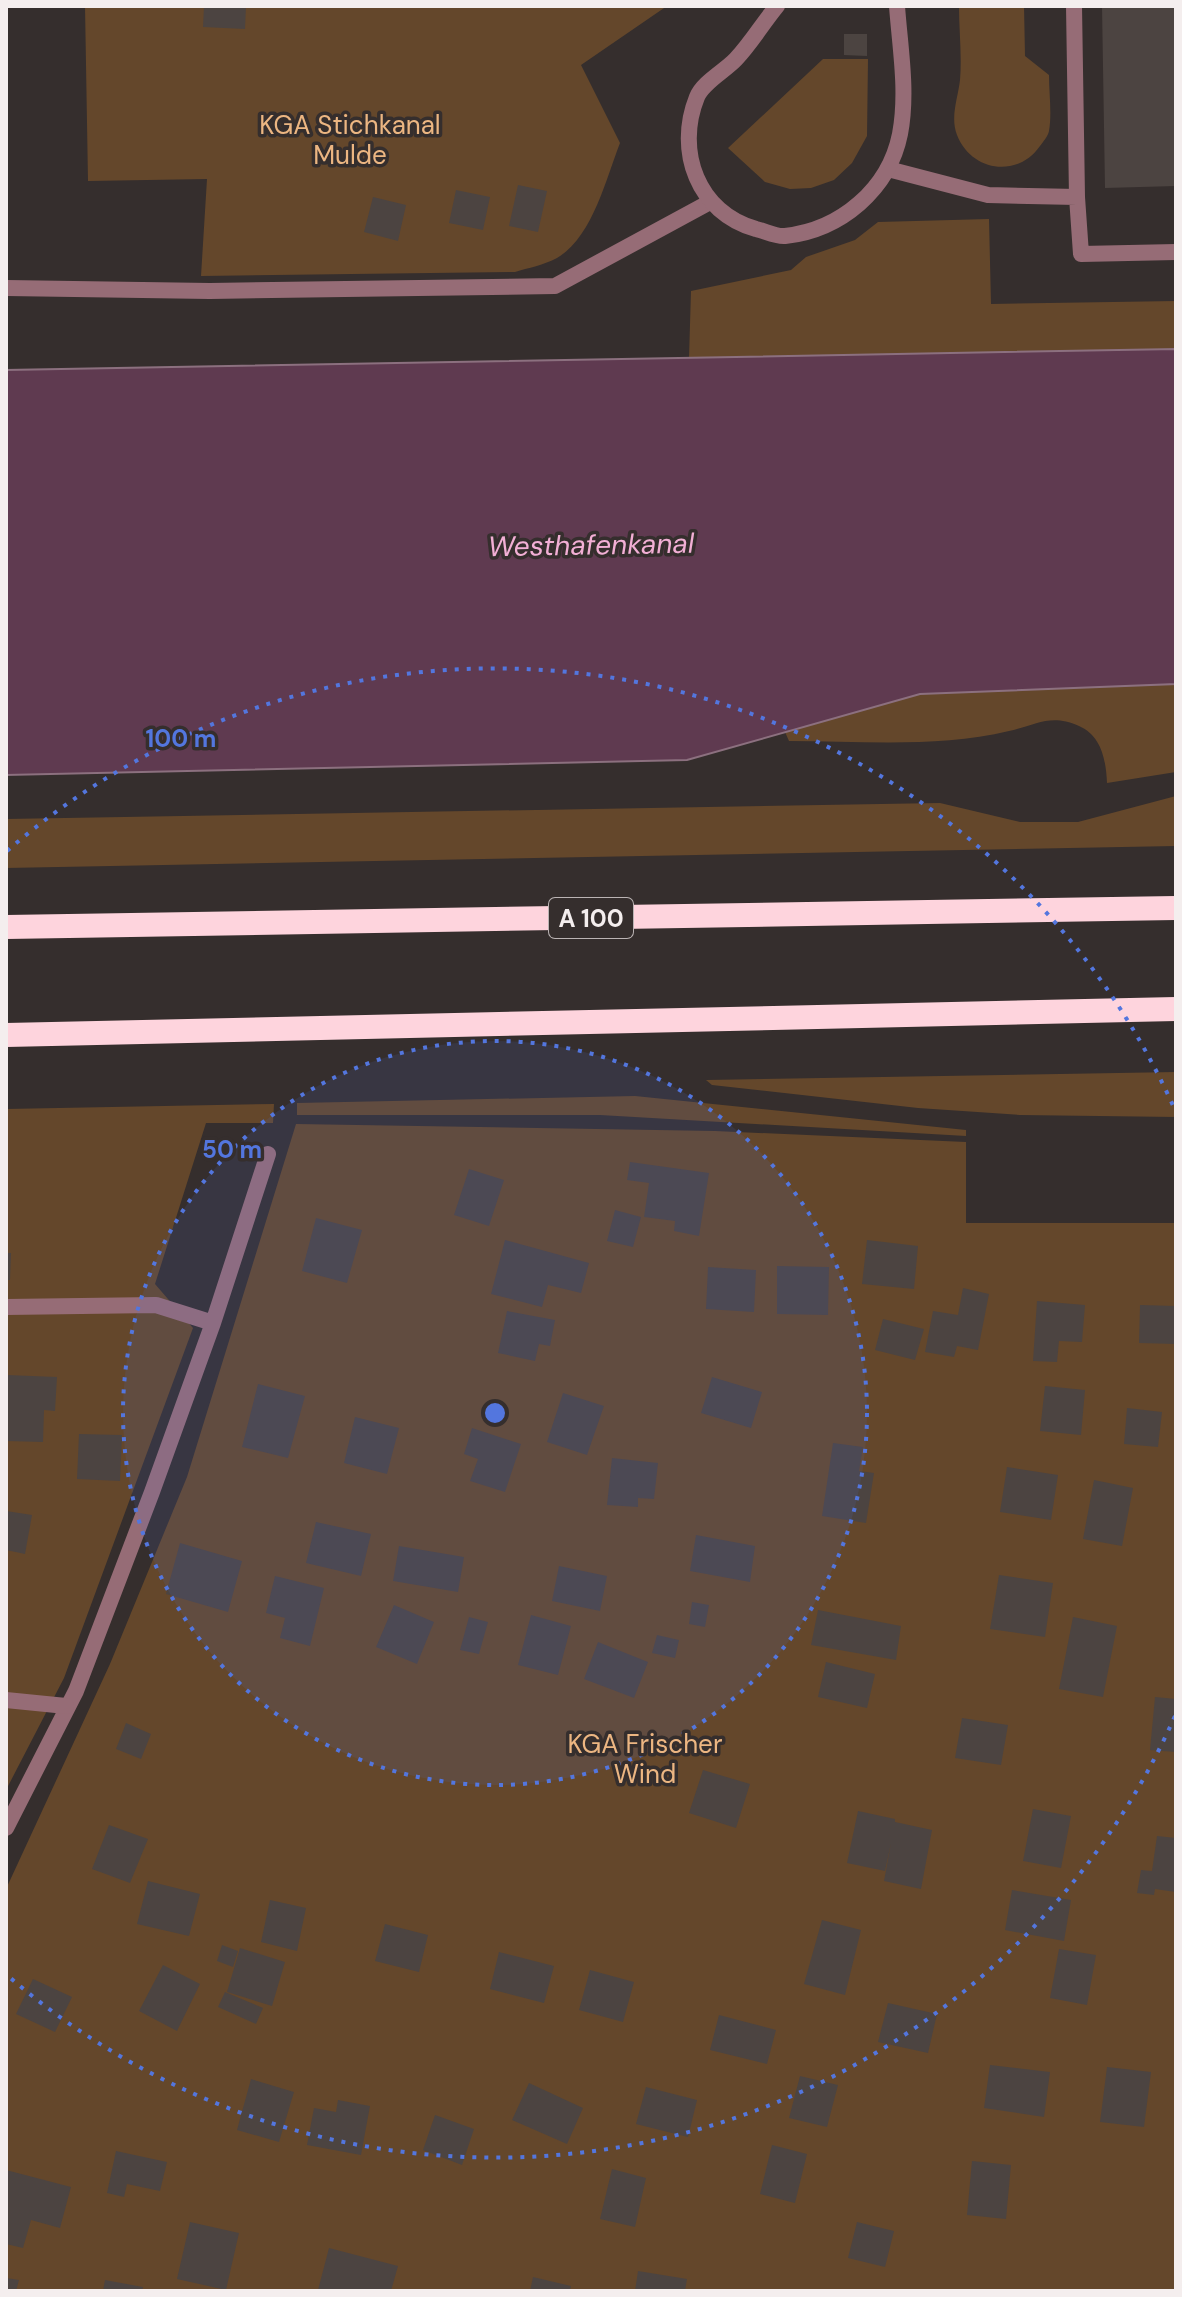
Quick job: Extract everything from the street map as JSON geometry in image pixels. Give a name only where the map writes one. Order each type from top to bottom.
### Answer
[{"type":"highway","name":"A 100","points":[[6,927],[1176,908]]},
{"type":"highway","points":[[6,1035],[1176,1009]]},
{"type":"street","points":[[777,6],[736,59],[698,94],[687,132],[691,167],[710,202],[742,225],[782,236],[828,226],[864,201],[888,169],[899,136],[904,96],[897,6]]},
{"type":"street","points":[[1074,6],[1081,254],[1176,252]]},
{"type":"street","points":[[888,169],[988,195],[1077,197]]},
{"type":"street","points":[[6,288],[210,291],[555,286],[710,202]]},
{"type":"street","points":[[6,1828],[76,1691],[213,1323],[268,1154]]},
{"type":"street","points":[[6,1307],[156,1305],[213,1323]]},
{"type":"street","points":[[6,1700],[66,1706]]},
{"type":"green space","name":"KGA Stichkanal Mulde","points":[[85,6],[667,6],[581,65],[620,143],[589,222],[580,237],[557,258],[515,272],[201,276],[207,179],[88,181]]},
{"type":"green space","points":[[959,6],[1024,6],[1025,56],[1049,75],[1050,118],[1045,139],[1019,163],[1007,167],[983,163],[973,157],[957,135],[954,121],[961,71]]},
{"type":"green space","points":[[823,59],[868,59],[867,136],[852,163],[834,180],[811,188],[790,189],[765,182],[728,148]]},
{"type":"green space","points":[[989,219],[991,304],[1176,301],[1176,349],[689,358],[691,291],[791,270],[806,257],[855,240],[878,222]]},
{"type":"green space","points":[[1176,684],[1176,772],[1107,783],[1104,758],[1093,736],[1079,726],[1060,720],[982,736],[927,742],[789,741],[785,732],[920,694]]},
{"type":"green space","points":[[1176,796],[1176,846],[6,868],[6,819],[940,803],[1020,822],[1078,822]]},
{"type":"green space","points":[[1176,1072],[1176,1117],[1020,1115],[918,1108],[712,1085],[706,1080]]},
{"type":"green space","points":[[635,1096],[966,1130],[966,1136],[600,1115],[297,1115],[297,1103]]},
{"type":"green space","points":[[274,1104],[273,1123],[206,1123],[155,1284],[193,1328],[64,1678],[6,1790],[6,1109]]},
{"type":"green space","name":"KGA Frischer Wind","points":[[296,1124],[715,1131],[966,1142],[966,1223],[1176,1223],[1176,2291],[6,2291],[6,1889],[110,1664],[187,1477]]},
{"type":"water","name":"Westhafenkanal","points":[[1176,349],[1176,684],[920,694],[687,760],[6,775],[6,370]]},
{"type":"building","points":[[204,6],[246,6],[245,29],[203,27]]},
{"type":"building","points":[[1102,6],[1176,6],[1176,186],[1105,188]]},
{"type":"building","points":[[844,34],[867,34],[867,56],[844,55]]},
{"type":"building","points":[[518,185],[547,191],[538,232],[509,226]]},
{"type":"building","points":[[456,190],[490,197],[483,230],[449,223]]},
{"type":"building","points":[[373,197],[406,205],[398,241],[364,232]]},
{"type":"building","points":[[630,1162],[709,1173],[699,1236],[674,1231],[675,1221],[644,1217],[649,1183],[627,1180]]},
{"type":"building","points":[[469,1169],[504,1180],[489,1226],[454,1215]]},
{"type":"building","points":[[615,1210],[641,1217],[633,1247],[607,1241]]},
{"type":"building","points":[[316,1218],[362,1230],[347,1283],[302,1271]]},
{"type":"building","points":[[505,1240],[589,1263],[581,1293],[548,1285],[542,1307],[491,1294]]},
{"type":"building","points":[[867,1240],[918,1246],[914,1289],[862,1284]]},
{"type":"building","points":[[6,1253],[11,1253],[10,1280],[6,1280]]},
{"type":"building","points":[[777,1266],[829,1267],[828,1315],[777,1314]]},
{"type":"building","points":[[708,1267],[756,1270],[754,1312],[706,1309]]},
{"type":"building","points":[[963,1288],[989,1294],[978,1350],[957,1346],[954,1357],[925,1352],[933,1311],[958,1315]]},
{"type":"building","points":[[1037,1301],[1085,1305],[1082,1342],[1059,1341],[1057,1362],[1033,1361]]},
{"type":"building","points":[[1140,1305],[1176,1306],[1176,1344],[1139,1343]]},
{"type":"building","points":[[507,1311],[555,1320],[550,1346],[539,1344],[535,1361],[498,1353]]},
{"type":"building","points":[[883,1319],[924,1329],[915,1360],[875,1350]]},
{"type":"building","points":[[7,1375],[57,1377],[55,1411],[44,1410],[43,1442],[6,1441]]},
{"type":"building","points":[[712,1377],[762,1392],[751,1428],[701,1413]]},
{"type":"building","points":[[258,1384],[305,1396],[288,1458],[242,1447]]},
{"type":"building","points":[[1045,1386],[1085,1390],[1081,1435],[1040,1431]]},
{"type":"building","points":[[563,1393],[604,1406],[587,1455],[547,1442]]},
{"type":"building","points":[[1127,1408],[1162,1412],[1158,1447],[1124,1444]]},
{"type":"building","points":[[355,1417],[399,1428],[387,1474],[344,1463]]},
{"type":"building","points":[[472,1428],[521,1444],[505,1492],[470,1481],[478,1459],[464,1454]]},
{"type":"building","points":[[79,1434],[122,1435],[120,1481],[77,1479]]},
{"type":"building","points":[[833,1443],[863,1447],[859,1471],[874,1473],[866,1523],[822,1516]]},
{"type":"building","points":[[612,1458],[658,1463],[654,1499],[638,1498],[638,1507],[607,1505]]},
{"type":"building","points":[[1007,1467],[1058,1475],[1051,1520],[1000,1512]]},
{"type":"building","points":[[1094,1480],[1133,1488],[1122,1546],[1083,1539]]},
{"type":"building","points":[[6,1511],[32,1515],[25,1554],[6,1550]]},
{"type":"building","points":[[316,1522],[371,1534],[361,1576],[306,1563]]},
{"type":"building","points":[[696,1535],[755,1546],[750,1582],[690,1571]]},
{"type":"building","points":[[180,1543],[242,1561],[228,1612],[166,1594]]},
{"type":"building","points":[[399,1546],[464,1557],[458,1592],[393,1581]]},
{"type":"building","points":[[559,1566],[607,1576],[600,1611],[552,1601]]},
{"type":"building","points":[[999,1575],[1053,1583],[1045,1637],[990,1629]]},
{"type":"building","points":[[275,1576],[324,1588],[310,1646],[280,1638],[285,1618],[266,1613]]},
{"type":"building","points":[[692,1602],[709,1605],[705,1627],[689,1624]]},
{"type":"building","points":[[394,1605],[434,1622],[417,1664],[376,1647]]},
{"type":"building","points":[[818,1610],[901,1626],[896,1660],[811,1645]]},
{"type":"building","points":[[531,1615],[571,1626],[558,1675],[518,1665]]},
{"type":"building","points":[[469,1617],[488,1622],[479,1654],[460,1650]]},
{"type":"building","points":[[1073,1617],[1117,1626],[1103,1697],[1059,1689]]},
{"type":"building","points":[[657,1635],[679,1640],[675,1658],[652,1653]]},
{"type":"building","points":[[598,1642],[648,1662],[634,1698],[584,1679]]},
{"type":"building","points":[[826,1662],[875,1674],[867,1708],[818,1697]]},
{"type":"building","points":[[1155,1697],[1176,1699],[1176,1752],[1150,1750]]},
{"type":"building","points":[[962,1718],[1008,1725],[1001,1765],[955,1758]]},
{"type":"building","points":[[126,1723],[151,1734],[141,1759],[116,1749]]},
{"type":"building","points":[[703,1770],[750,1784],[736,1828],[689,1813]]},
{"type":"building","points":[[1033,1809],[1071,1816],[1061,1868],[1023,1861]]},
{"type":"building","points":[[858,1811],[932,1830],[921,1889],[884,1881],[891,1843],[885,1871],[847,1863]]},
{"type":"building","points":[[109,1825],[148,1839],[130,1883],[92,1869]]},
{"type":"building","points":[[1157,1836],[1176,1838],[1176,1892],[1155,1889],[1154,1895],[1137,1893],[1141,1870],[1152,1871]]},
{"type":"building","points":[[148,1881],[200,1894],[189,1936],[137,1924]]},
{"type":"building","points":[[1012,1890],[1071,1900],[1064,1941],[1005,1930]]},
{"type":"building","points":[[270,1900],[306,1908],[297,1951],[261,1942]]},
{"type":"building","points":[[822,1920],[861,1930],[845,1995],[804,1984]]},
{"type":"building","points":[[385,1924],[428,1935],[419,1972],[375,1961]]},
{"type":"building","points":[[222,1945],[238,1951],[233,1967],[217,1961]]},
{"type":"building","points":[[240,1948],[285,1962],[272,2006],[227,1992]]},
{"type":"building","points":[[1059,1949],[1096,1955],[1087,2005],[1050,1998]]},
{"type":"building","points":[[499,1952],[554,1966],[544,2003],[490,1989]]},
{"type":"building","points":[[163,1965],[200,1984],[177,2031],[139,2011]]},
{"type":"building","points":[[590,1970],[634,1982],[623,2022],[579,2010]]},
{"type":"building","points":[[33,1979],[72,1997],[55,2032],[16,2014]]},
{"type":"building","points":[[225,1992],[263,2008],[256,2024],[218,2007]]},
{"type":"building","points":[[888,2003],[937,2014],[928,2053],[878,2042]]},
{"type":"building","points":[[719,2015],[776,2030],[767,2064],[710,2050]]},
{"type":"building","points":[[990,2065],[1050,2072],[1044,2117],[984,2108]]},
{"type":"building","points":[[1107,2067],[1151,2072],[1144,2127],[1100,2122]]},
{"type":"building","points":[[800,2076],[838,2085],[827,2127],[789,2118]]},
{"type":"building","points":[[251,2079],[294,2092],[279,2142],[237,2130]]},
{"type":"building","points":[[529,2083],[583,2108],[567,2144],[512,2120]]},
{"type":"building","points":[[646,2087],[697,2100],[688,2137],[636,2124]]},
{"type":"building","points":[[338,2100],[370,2106],[361,2155],[307,2145],[314,2108],[336,2112]]},
{"type":"building","points":[[435,2115],[474,2129],[462,2165],[423,2150]]},
{"type":"building","points":[[772,2145],[807,2154],[795,2203],[760,2194]]},
{"type":"building","points":[[116,2151],[167,2162],[160,2191],[127,2184],[124,2197],[107,2193]]},
{"type":"building","points":[[972,2161],[1011,2165],[1006,2219],[967,2215]]},
{"type":"building","points":[[612,2169],[646,2178],[635,2227],[600,2219]]},
{"type":"building","points":[[6,2170],[71,2187],[60,2228],[31,2220],[23,2248],[6,2244]]},
{"type":"building","points":[[190,2222],[239,2233],[226,2290],[177,2279]]},
{"type":"building","points":[[857,2222],[894,2231],[885,2267],[848,2258]]},
{"type":"building","points":[[329,2248],[398,2266],[391,2291],[318,2290]]},
{"type":"building","points":[[638,2271],[687,2279],[685,2291],[635,2291]]},
{"type":"building","points":[[533,2277],[571,2286],[570,2291],[530,2291]]},
{"type":"building","points":[[6,2278],[19,2280],[16,2291],[6,2291]]},
{"type":"building","points":[[105,2280],[143,2287],[142,2291],[103,2291]]}]
